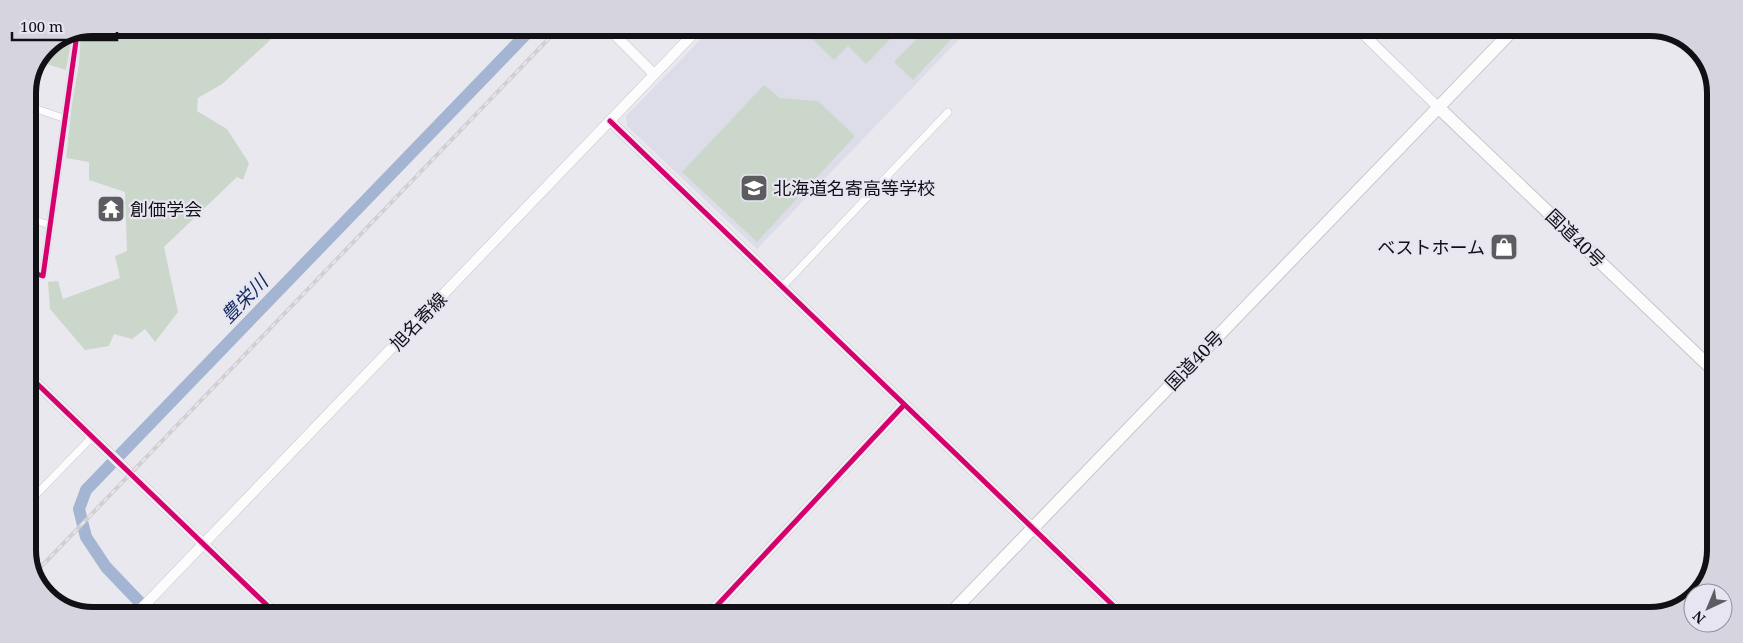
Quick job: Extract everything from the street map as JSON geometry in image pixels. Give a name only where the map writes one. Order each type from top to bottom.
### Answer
[{"type":"highway","name":"国道40号","points":[[957,607],[1506,36]]},
{"type":"highway","name":"国道40号","points":[[1438,107],[1707,363]]},
{"type":"street","points":[[616,36],[654,74]]},
{"type":"street","name":"旭名寄線","points":[[143,607],[691,36]]},
{"type":"street","points":[[1365,36],[1438,107]]},
{"type":"street","points":[[36,274],[43,276],[76,39]]},
{"type":"street","points":[[36,109],[66,119]]},
{"type":"street","points":[[782,287],[948,112]]},
{"type":"street","points":[[610,121],[1115,607]]},
{"type":"street","points":[[36,221],[50,225]]},
{"type":"street","points":[[36,383],[270,607]]},
{"type":"street","points":[[716,607],[904,405]]},
{"type":"street","points":[[36,495],[92,437]]},
{"type":"shaded area","points":[[274,36],[222,84],[198,98],[197,111],[227,129],[249,163],[243,180],[237,177],[164,247],[178,312],[155,342],[145,329],[132,339],[114,334],[109,346],[85,350],[50,309],[48,282],[58,281],[63,299],[120,278],[115,256],[127,251],[125,192],[89,180],[89,162],[66,158],[82,37]]},
{"type":"shaded area","name":"北海道名寄高等学校","points":[[704,36],[962,36],[757,249],[627,126],[626,116]]},
{"type":"shaded area","points":[[809,36],[893,36],[866,64],[848,46],[834,60]]},
{"type":"shaded area","points":[[919,36],[954,36],[913,80],[894,62]]},
{"type":"shaded area","points":[[71,41],[66,70],[45,64],[53,53]]},
{"type":"shaded area","points":[[764,85],[780,98],[818,101],[855,136],[757,242],[682,172]]},
{"type":"waterway","name":"豊栄川","points":[[144,607],[106,567],[86,537],[79,509],[86,490],[524,36]]},
{"type":"railway","points":[[39,569],[551,36]]},
{"type":"cycle path","points":[[36,274],[43,276],[76,39]]},
{"type":"cycle path","points":[[610,121],[1115,607]]},
{"type":"cycle path","points":[[36,383],[269,607]]},
{"type":"cycle path","points":[[716,607],[904,405]]},
{"type":"place","name":"北海道名寄高等学校","points":[[754,188]]},
{"type":"place","name":"創価学会","points":[[111,209]]},
{"type":"place","name":"ベストホーム","points":[[1504,247]]}]
